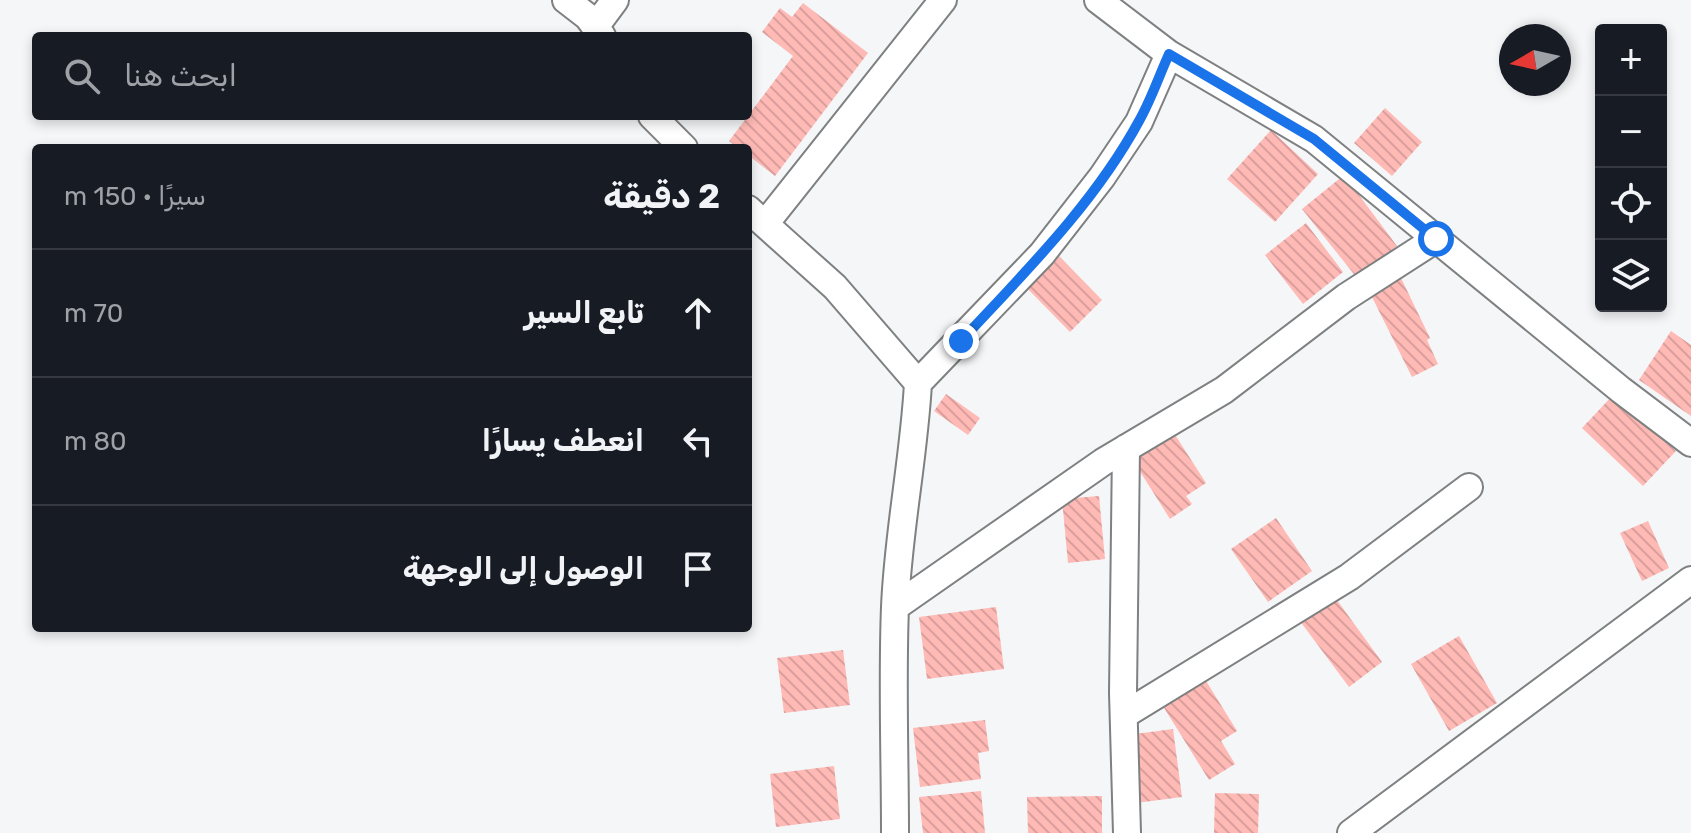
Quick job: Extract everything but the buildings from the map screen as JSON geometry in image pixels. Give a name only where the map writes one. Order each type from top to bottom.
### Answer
[{"type":"street","points":[[566,0],[588,17],[599,31],[615,0]]},
{"type":"street","points":[[918,383],[835,287],[757,216],[943,0]]},
{"type":"street","points":[[1098,0],[1169,54],[1314,139],[1621,390],[1691,443]]},
{"type":"street","points":[[895,833],[895,607],[915,436],[918,383],[1042,254],[1102,177],[1139,122],[1169,54]]},
{"type":"street","points":[[656,120],[680,144]]},
{"type":"street","points":[[895,607],[1126,448],[1224,390],[1346,297],[1436,239]]},
{"type":"street","points":[[1126,448],[1124,715],[1127,833]]},
{"type":"street","points":[[1124,715],[1349,577],[1469,487]]},
{"type":"street","points":[[1351,833],[1691,580]]},
{"type":"street","points":[[1388,833],[1392,802]]},
{"type":"route","points":[[961,341],[1042,254],[1102,177],[1139,122],[1169,54],[1314,139],[1436,239]]}]
